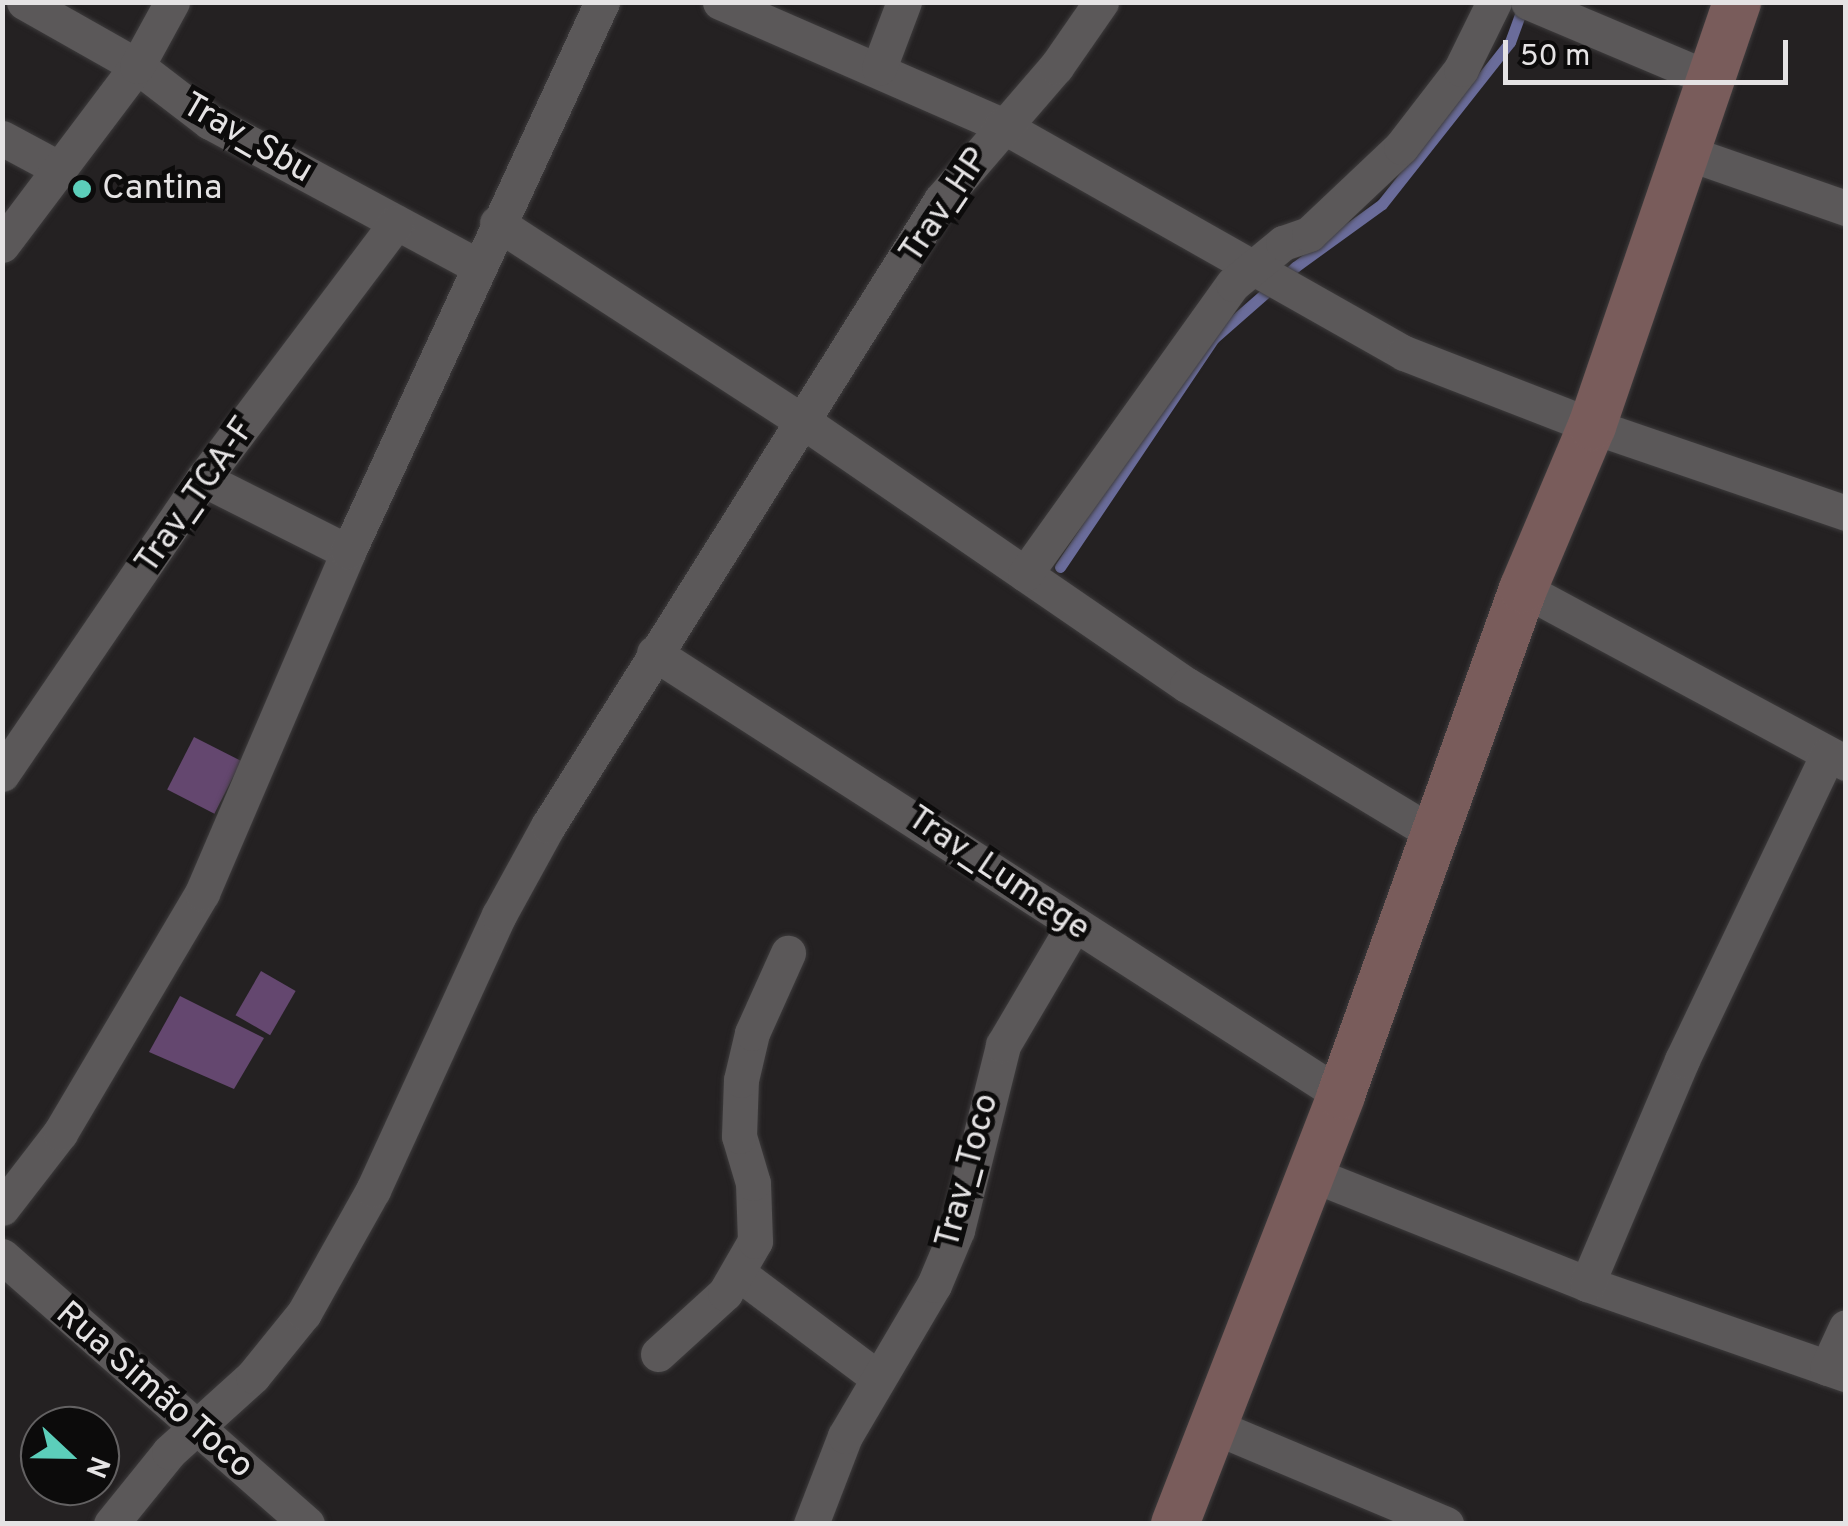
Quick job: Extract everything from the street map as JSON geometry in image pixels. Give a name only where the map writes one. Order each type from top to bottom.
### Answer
[{"type":"street","name":"Trav_Sbu","points":[[24,2],[136,66],[210,122],[477,266]]},
{"type":"street","points":[[2,246],[136,66],[172,2]]},
{"type":"street","points":[[2,1208],[60,1133],[166,963],[477,266],[602,2]]},
{"type":"street","points":[[720,2],[879,68],[1001,125],[1250,272],[1404,353],[1592,426],[1846,512]]},
{"type":"street","points":[[879,68],[904,2]]},
{"type":"street","name":"Trav_HP","points":[[112,1524],[169,1452],[254,1376],[304,1313],[374,1190],[499,915],[654,652],[804,422],[941,200],[1001,125],[1056,67],[1101,2]]},
{"type":"street","points":[[1025,574],[1233,284],[1282,242],[1309,234],[1401,147],[1462,68],[1494,2]]},
{"type":"street","points":[[1528,2],[1708,78]]},
{"type":"street","points":[[1175,1524],[1341,1096],[1522,589],[1592,426],[1682,151],[1737,2]]},
{"type":"street","points":[[2,138],[58,168]]},
{"type":"street","points":[[1682,151],[1846,208]]},
{"type":"street","name":"Trav_TCA-F","points":[[2,774],[204,478],[396,222]]},
{"type":"street","points":[[498,223],[804,422],[1203,695],[1432,833]]},
{"type":"street","points":[[204,478],[348,552]]},
{"type":"street","points":[[1522,589],[1837,759],[1682,1060],[1586,1284]]},
{"type":"street","name":"Trav_Lumege","points":[[654,652],[838,765],[1073,926],[1341,1096]]},
{"type":"street","name":"Trav_Toco","points":[[811,1524],[845,1436],[934,1285],[957,1230],[1003,1045],[1073,926]]},
{"type":"street","points":[[658,1354],[725,1293],[755,1241],[757,1214],[739,1136],[741,1080],[752,1033],[788,953]]},
{"type":"street","points":[[1311,1174],[1586,1284],[1836,1371],[1846,1327]]},
{"type":"street","name":"Rua Simão Toco","points":[[2,1256],[195,1431],[307,1524]]},
{"type":"street","points":[[738,1272],[878,1378]]},
{"type":"street","points":[[1214,1426],[1446,1524]]},
{"type":"building","points":[[194,737],[241,761],[214,814],[167,790]]},
{"type":"building","points":[[261,971],[296,991],[270,1035],[236,1015]]},
{"type":"building","points":[[180,996],[264,1038],[234,1089],[149,1052]]},
{"type":"waterway","points":[[1060,567],[1214,338],[1295,267],[1382,204],[1510,42],[1523,6]]},
{"type":"place","name":"Cantina","points":[[82,189]]}]
